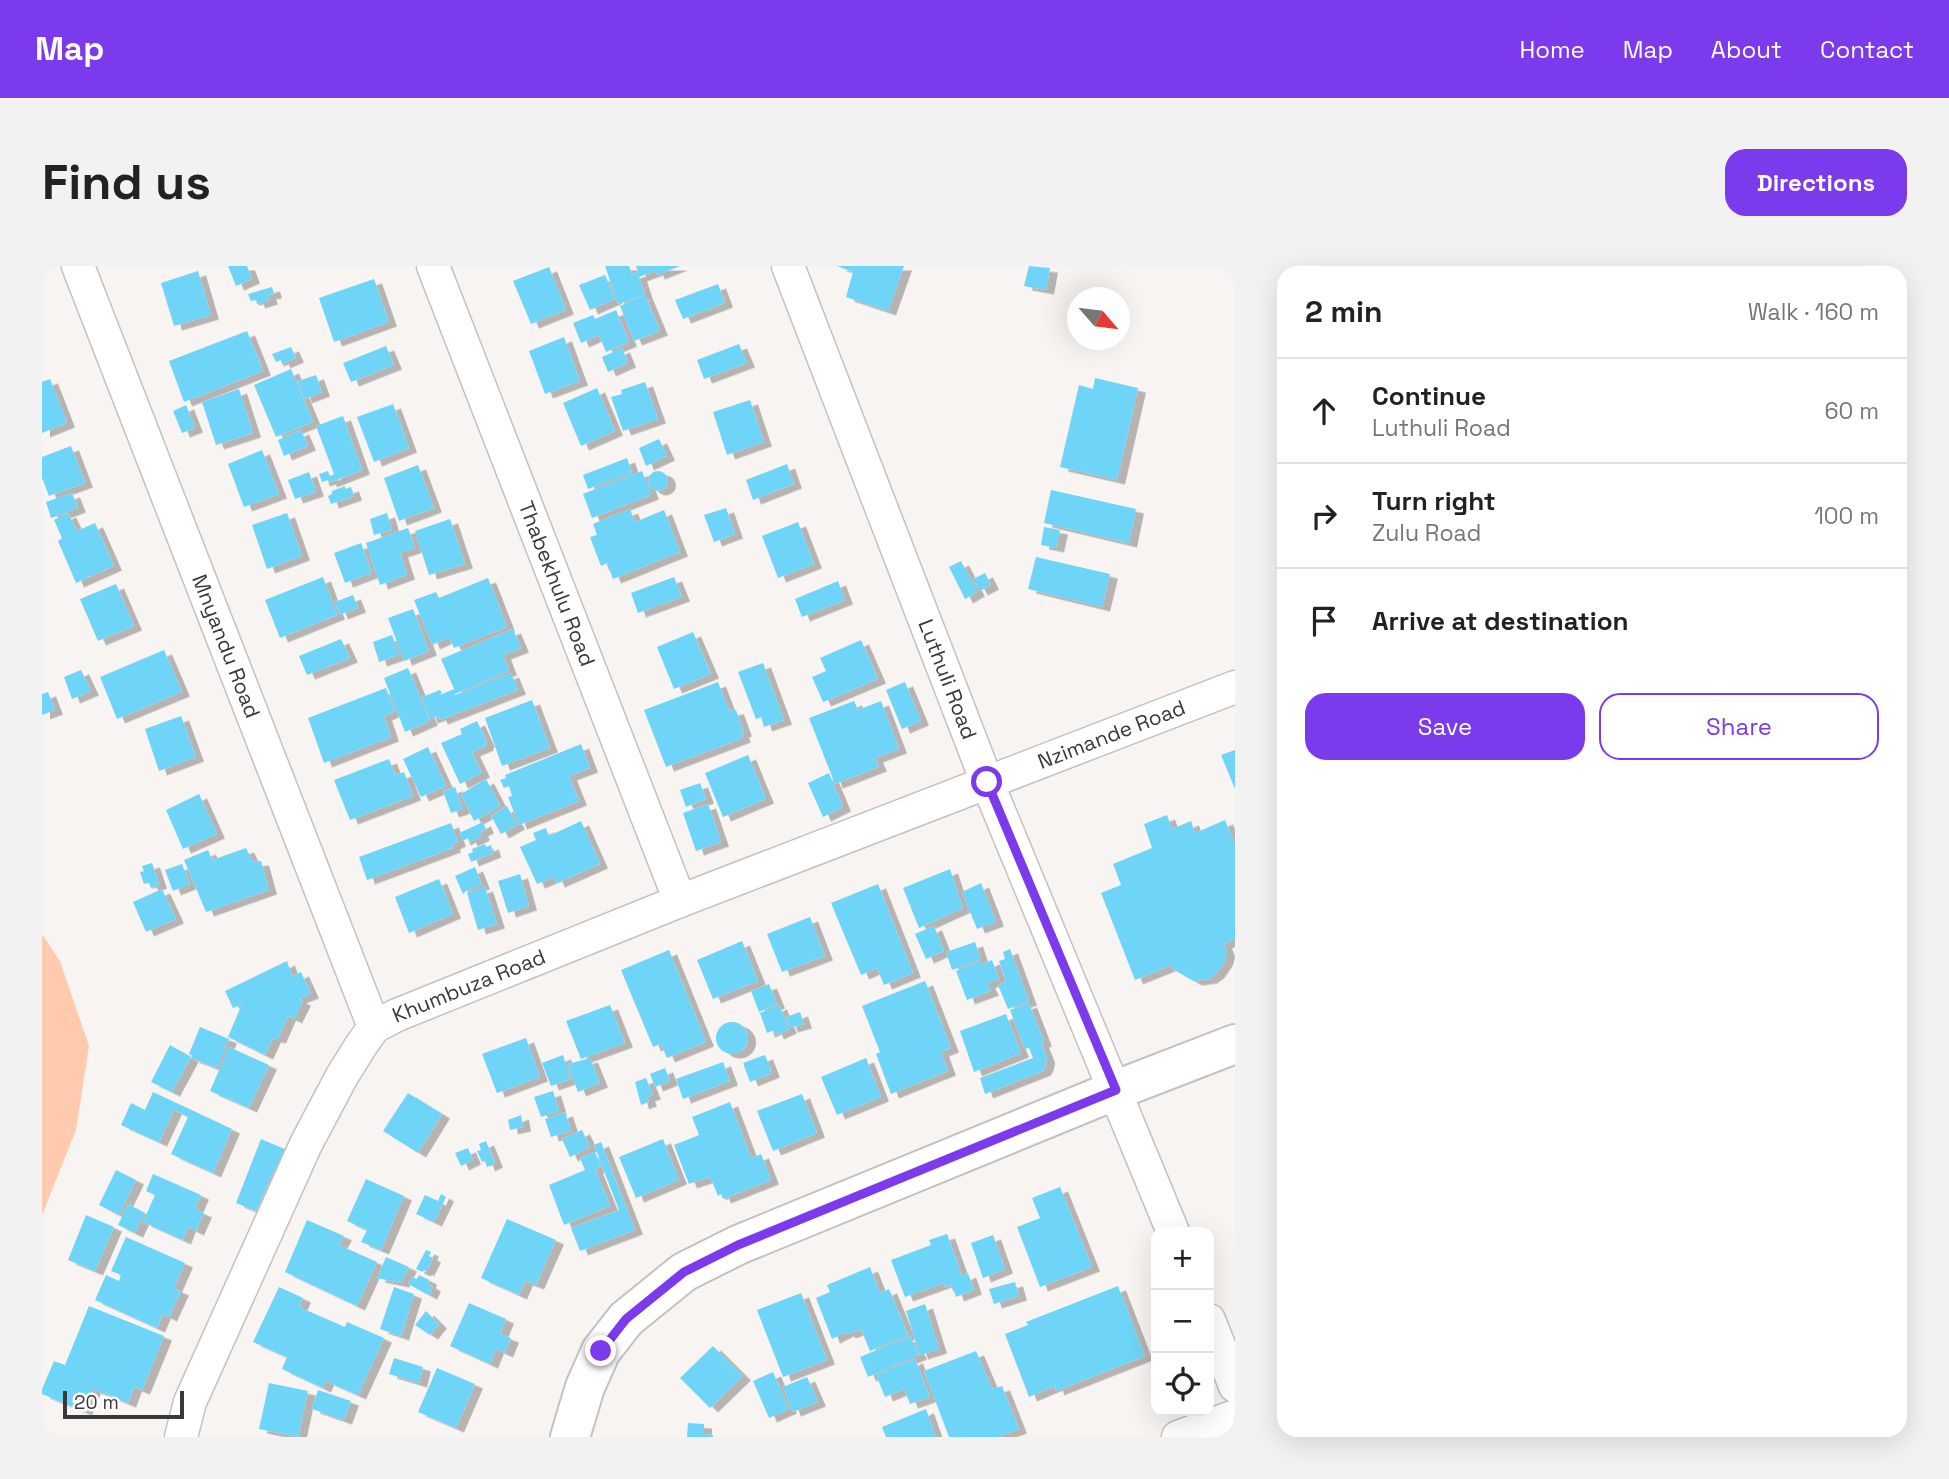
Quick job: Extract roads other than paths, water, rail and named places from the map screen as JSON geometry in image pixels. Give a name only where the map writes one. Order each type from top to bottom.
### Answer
[{"type":"street","name":"Thabekhulu Road","points":[[433,266],[680,901]]},
{"type":"street","name":"Luthuli Road","points":[[788,266],[987,782],[1171,1227]]},
{"type":"street","name":"Mnyandu Road","points":[[87,268],[374,1027]]},
{"type":"street","name":"Nzimande Road","points":[[987,782],[1235,687]]},
{"type":"street","name":"Khumbuza Road","points":[[181,1437],[190,1402],[306,1144],[342,1076],[374,1027],[397,1015],[680,901],[987,782]]},
{"type":"street","points":[[570,1437],[584,1387],[601,1351],[626,1319],[684,1272],[738,1245],[1235,1044]]},
{"type":"street","points":[[1214,1334],[1235,1386]]},
{"type":"street","points":[[1178,1437],[1235,1416]]}]
